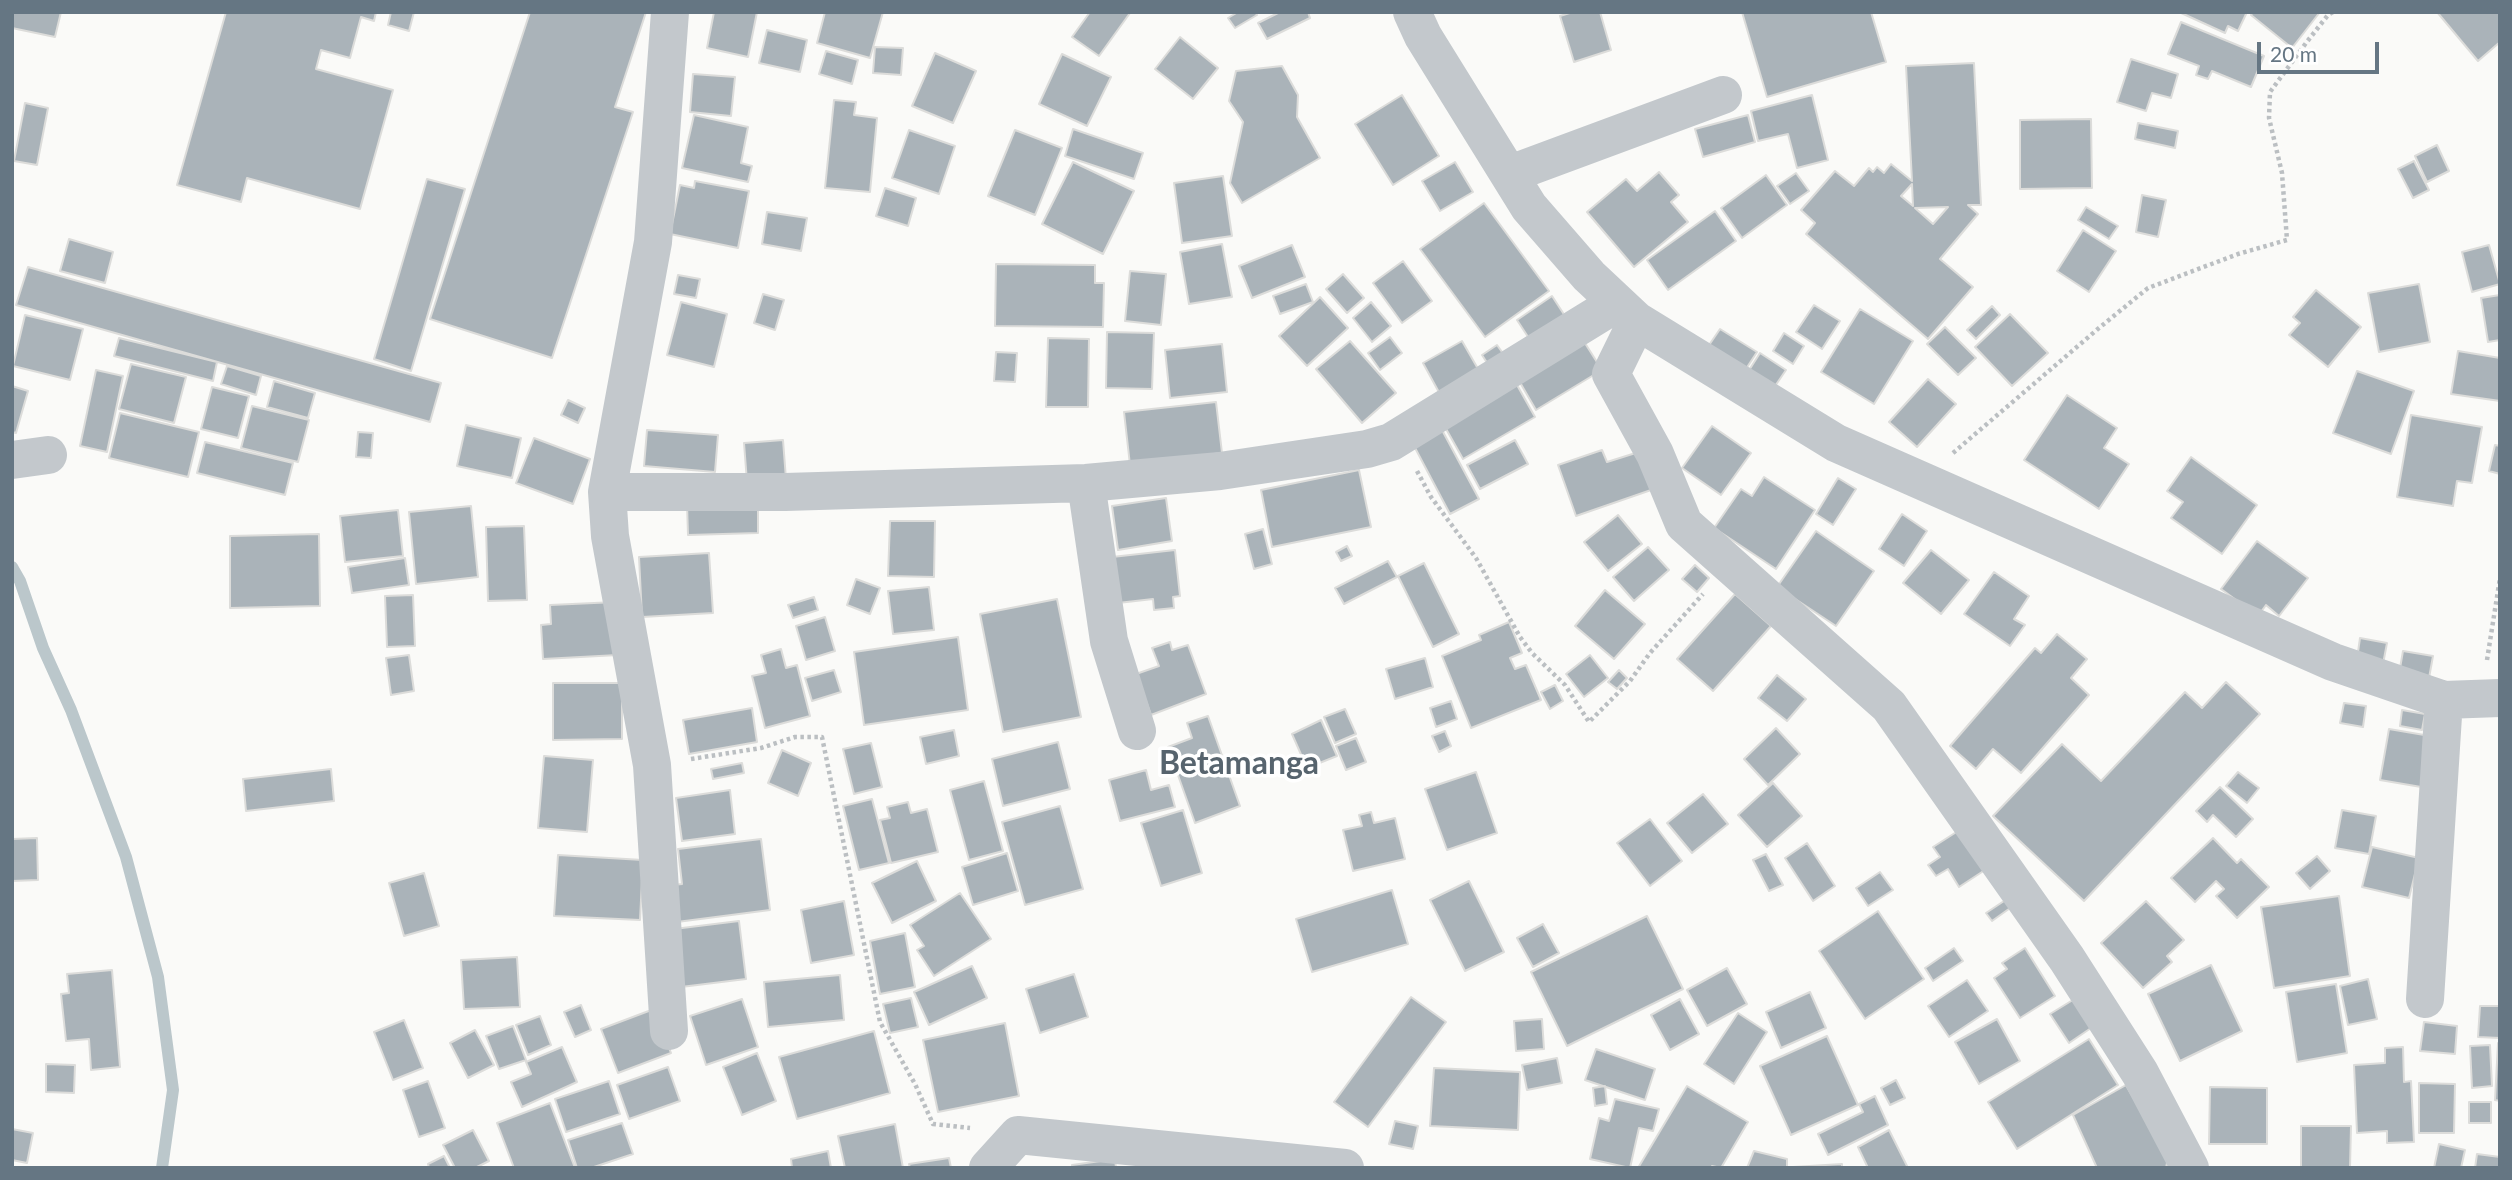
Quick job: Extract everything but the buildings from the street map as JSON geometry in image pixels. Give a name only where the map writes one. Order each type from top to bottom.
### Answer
[{"type":"street","points":[[669,1031],[652,765],[610,536],[607,492],[653,242],[670,12]]},
{"type":"street","points":[[1412,12],[1423,36],[1529,207],[1589,276],[1627,312],[1836,443],[2333,662],[2475,699],[2425,999]]},
{"type":"street","points":[[1510,174],[1723,95]]},
{"type":"street","points":[[607,492],[785,492],[1086,483],[1234,469],[1367,449],[1391,442],[1627,312]]},
{"type":"street","points":[[1627,312],[1611,374],[1656,454],[1685,524],[1889,706],[2067,959],[2140,1073],[2190,1168]]},
{"type":"street","points":[[1086,483],[1109,641],[1137,731]]},
{"type":"street","points":[[988,1168],[1018,1135],[1345,1168]]},
{"type":"path","points":[[1920,480],[2148,288],[2238,254],[2287,240],[2282,173],[2269,118],[2270,92],[2333,12]]},
{"type":"path","points":[[1398,437],[1431,496],[1476,558],[1520,637],[1532,653],[1566,685],[1589,722],[1630,681],[1650,653],[1728,564]]},
{"type":"path","points":[[2475,699],[2500,578]]},
{"type":"path","points":[[652,765],[761,748],[795,737],[822,737],[880,1022],[915,1084],[933,1124],[1018,1135]]},
{"type":"waterway","points":[[12,567],[20,581],[43,648],[71,710],[126,857],[158,977],[173,1090],[162,1168]]},
{"type":"district","name":"Betamanga","points":[[1239,764]]}]
